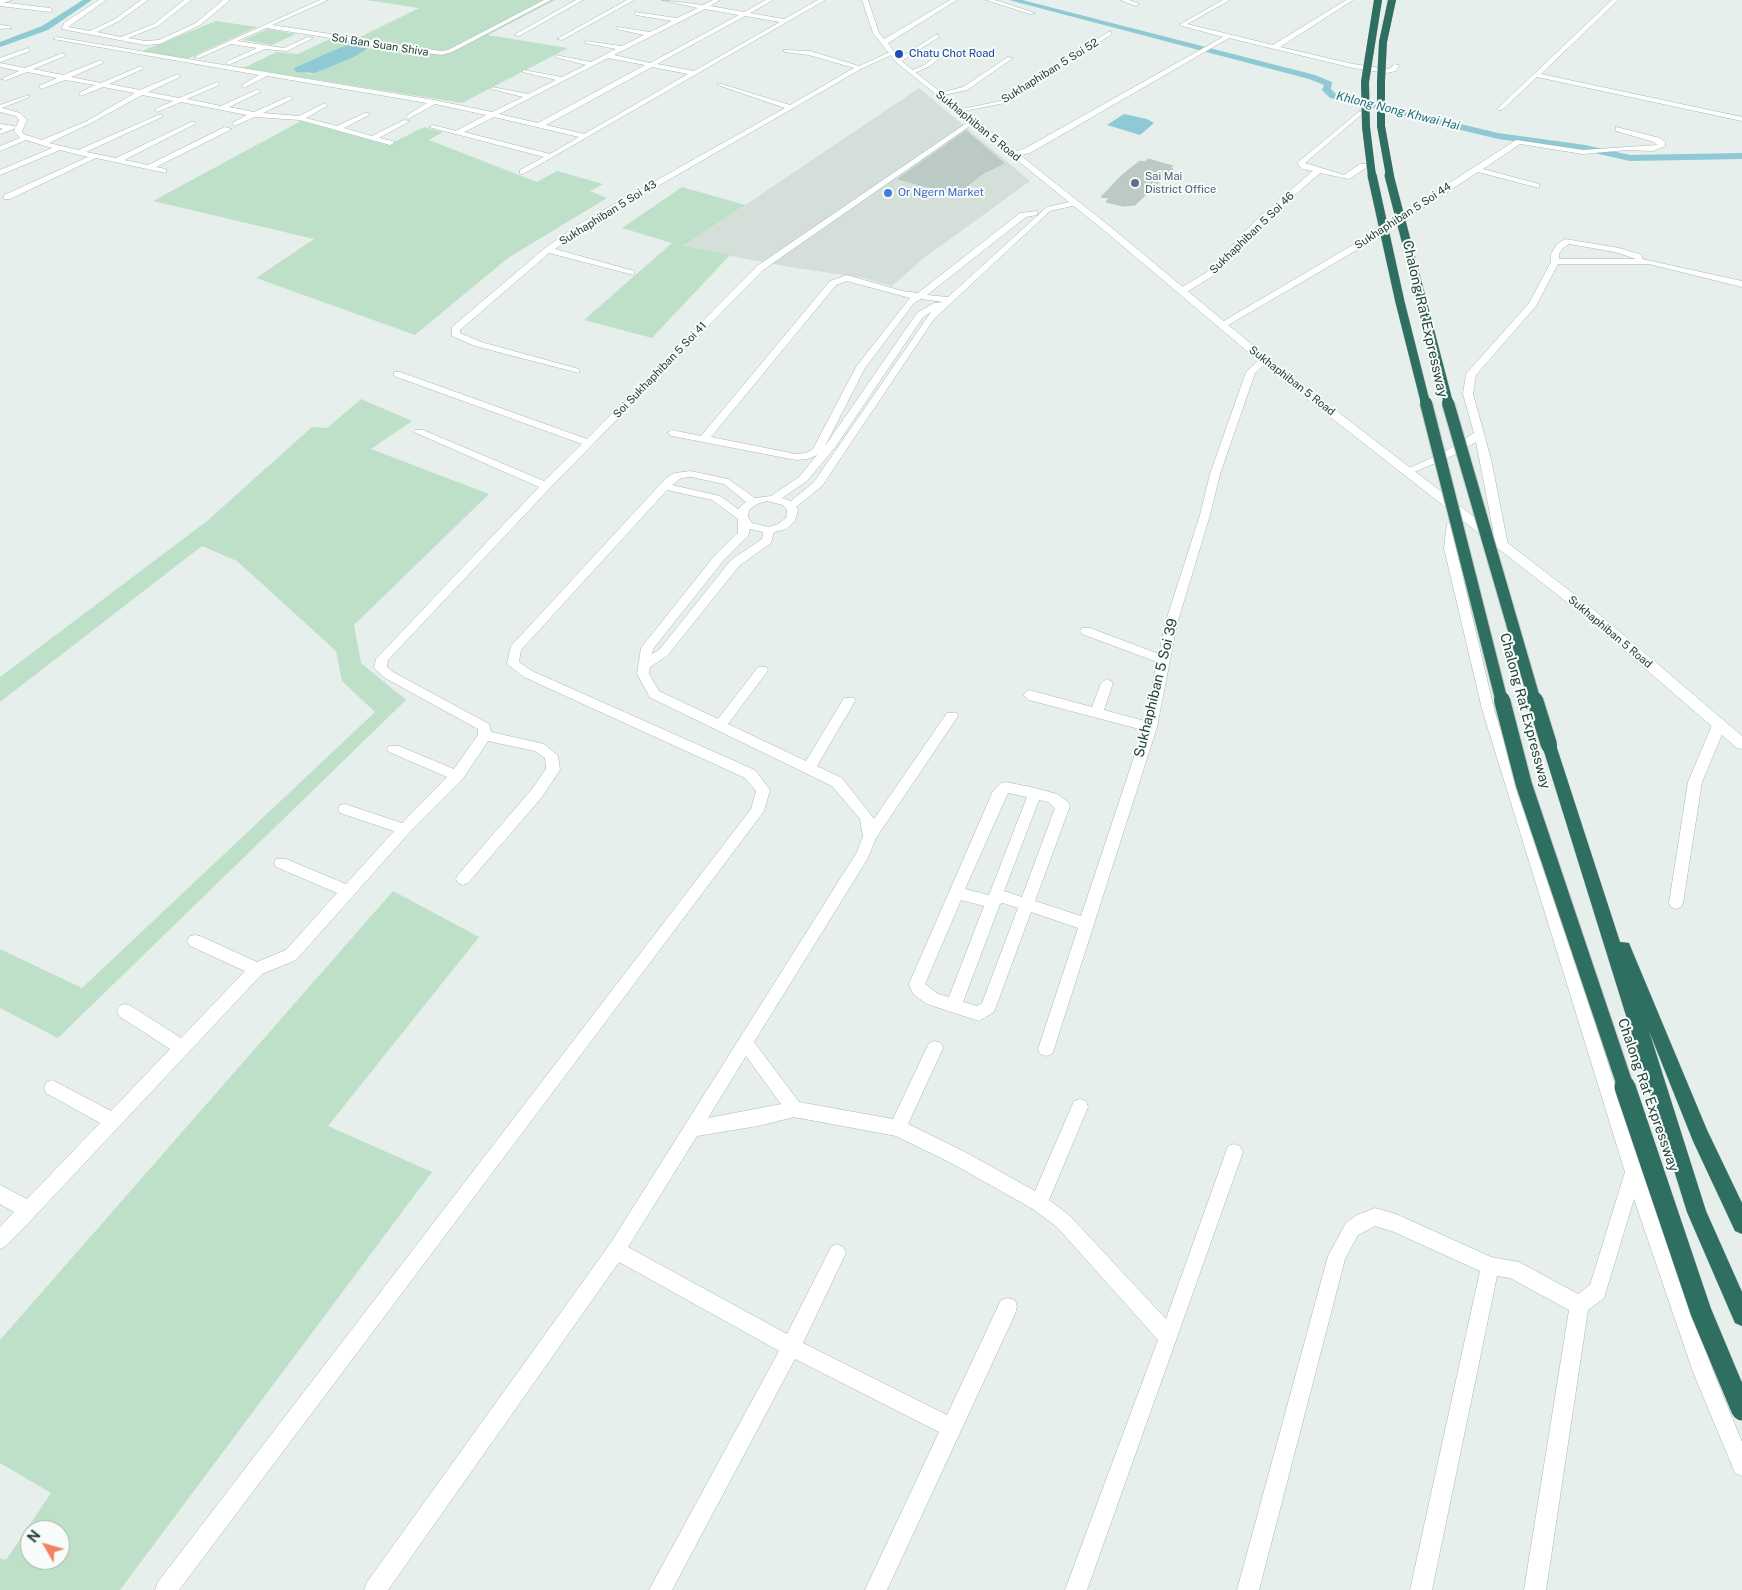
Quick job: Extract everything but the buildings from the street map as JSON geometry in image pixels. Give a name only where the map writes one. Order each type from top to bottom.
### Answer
[{"type":"highway","name":"Chalong Rat Expressway","points":[[1378,0],[1365,82],[1366,128],[1370,167],[1400,302],[1505,713],[1524,784],[1701,1312],[1742,1410]]},
{"type":"highway","name":"Chalong Rat Expressway","points":[[1392,0],[1383,42],[1381,126],[1387,167],[1401,214],[1437,366],[1531,688],[1697,1212],[1742,1316]]},
{"type":"highway","points":[[1583,852],[1700,1135],[1742,1224]]},
{"type":"main road","points":[[0,3],[9,0]]},
{"type":"main road","name":"Sukhaphiban 5 Road","points":[[865,0],[876,33],[890,54],[898,61],[1182,291],[1264,360],[1587,611],[1742,744]]},
{"type":"main road","points":[[883,43],[954,0]]},
{"type":"street","points":[[103,0],[63,26],[145,43],[167,40],[198,24],[227,0]]},
{"type":"street","points":[[91,33],[117,20],[144,0]]},
{"type":"street","points":[[122,39],[156,25],[188,0]]},
{"type":"street","points":[[197,57],[325,0]]},
{"type":"street","name":"Soi Ban Suan Shiva","points":[[265,26],[441,53],[450,51],[548,0]]},
{"type":"street","points":[[517,35],[580,0]]},
{"type":"street","points":[[560,39],[631,0]]},
{"type":"street","points":[[665,0],[784,21]]},
{"type":"street","points":[[457,133],[716,0]]},
{"type":"street","points":[[540,125],[770,0]]},
{"type":"street","points":[[523,172],[822,0]]},
{"type":"street","points":[[989,0],[1032,13]]},
{"type":"street","points":[[1123,0],[1136,4]]},
{"type":"street","points":[[1227,0],[1182,25],[1353,66],[1387,71],[1394,70],[1396,65]]},
{"type":"street","points":[[1273,48],[1350,0]]},
{"type":"street","points":[[1500,109],[1616,0]]},
{"type":"street","points":[[0,3],[50,10]]},
{"type":"street","points":[[636,13],[677,20]]},
{"type":"street","points":[[0,27],[8,28]]},
{"type":"street","points":[[619,28],[650,34]]},
{"type":"street","name":"Sukhaphiban 5 Soi 52","points":[[959,110],[1003,102],[1110,33]]},
{"type":"street","points":[[898,61],[937,36]]},
{"type":"street","points":[[1014,155],[1027,151],[1228,36]]},
{"type":"street","points":[[231,42],[285,50],[310,38]]},
{"type":"street","points":[[56,39],[434,102],[585,136]]},
{"type":"street","points":[[587,42],[621,48]]},
{"type":"street","points":[[228,63],[264,47]]},
{"type":"street","points":[[0,60],[28,50]]},
{"type":"street","points":[[912,72],[926,66],[948,50]]},
{"type":"street","points":[[786,51],[810,53],[859,68]]},
{"type":"street","name":"Sukhaphiban 5 Soi 43","points":[[576,371],[478,344],[455,334],[455,329],[548,250],[582,226],[859,68],[890,54]]},
{"type":"street","points":[[4,79],[63,55]]},
{"type":"street","points":[[557,56],[592,64]]},
{"type":"street","points":[[607,56],[693,74]]},
{"type":"street","points":[[939,94],[965,89],[1010,58]]},
{"type":"street","points":[[41,86],[101,62]]},
{"type":"street","points":[[0,65],[219,108],[254,114],[300,118],[390,143]]},
{"type":"street","points":[[193,71],[206,65]]},
{"type":"street","points":[[81,94],[141,68]]},
{"type":"street","points":[[525,71],[563,79]]},
{"type":"street","points":[[244,86],[266,74]]},
{"type":"street","points":[[1536,75],[1742,119]]},
{"type":"street","points":[[42,143],[102,116],[115,106],[178,76]]},
{"type":"street","points":[[80,152],[159,113],[180,100],[217,84]]},
{"type":"street","points":[[720,84],[790,107]]},
{"type":"street","points":[[300,118],[348,88]]},
{"type":"street","points":[[494,88],[529,96]]},
{"type":"street","points":[[202,114],[258,91]]},
{"type":"street","points":[[376,104],[391,95]]},
{"type":"street","points":[[0,109],[27,96]]},
{"type":"street","points":[[234,124],[290,98]]},
{"type":"street","points":[[373,138],[434,102]]},
{"type":"street","points":[[0,109],[18,114],[23,120],[16,128],[0,132]]},
{"type":"street","points":[[1360,113],[1301,163],[1318,171],[1349,177],[1363,166]]},
{"type":"street","points":[[338,128],[367,114]]},
{"type":"street","name":"Soi Sukhaphiban 5 Soi 41","points":[[485,736],[484,727],[389,675],[380,668],[382,658],[546,486],[760,268],[972,121]]},
{"type":"street","points":[[116,161],[193,123]]},
{"type":"street","points":[[0,126],[16,128]]},
{"type":"street","points":[[433,127],[550,156]]},
{"type":"street","points":[[16,128],[20,135],[42,143],[163,172]]},
{"type":"street","points":[[149,168],[228,129]]},
{"type":"street","name":"Sukhaphiban 5 Soi 44","points":[[1222,326],[1364,242],[1519,142],[1583,152],[1609,149],[1653,149],[1661,146],[1661,142],[1657,140],[1619,129]]},
{"type":"street","points":[[0,148],[27,138]]},
{"type":"street","points":[[0,173],[59,148]]},
{"type":"street","points":[[7,197],[95,156]]},
{"type":"street","points":[[1476,169],[1536,186]]},
{"type":"street","name":"Sukhaphiban 5 Soi 46","points":[[1182,291],[1210,274],[1261,220],[1318,171]]},
{"type":"street","points":[[672,432],[796,457],[808,456],[817,451],[861,367],[911,301],[920,296],[1023,215],[1065,197]]},
{"type":"street","points":[[870,836],[866,817],[837,782],[654,694],[643,674],[643,666],[648,648],[685,598],[719,558],[744,534],[744,509],[753,502],[774,499],[803,480],[832,444],[920,315],[944,303],[966,287],[1042,208],[1074,204]]},
{"type":"street","points":[[1502,545],[1486,459],[1468,394],[1471,374],[1533,304],[1555,262],[1555,254],[1560,246],[1568,241],[1616,250],[1649,261],[1742,284]]},
{"type":"street","points":[[548,250],[631,274]]},
{"type":"street","points":[[1555,262],[1649,261]]},
{"type":"street","points":[[704,438],[833,282],[847,278],[901,294],[920,296],[944,303]]},
{"type":"street","points":[[901,294],[911,301],[944,303]]},
{"type":"street","points":[[791,506],[818,484],[931,318],[944,303]]},
{"type":"street","name":"Sukhaphiban 5 Soi 39","points":[[1046,1048],[1150,727],[1171,624],[1205,515],[1215,474],[1251,372],[1264,360]]},
{"type":"street","points":[[397,374],[589,444]]},
{"type":"street","points":[[419,432],[546,486]]},
{"type":"street","points":[[1408,471],[1464,446],[1479,433]]},
{"type":"street","points":[[166,1590],[757,811],[763,790],[750,774],[528,674],[513,664],[515,650],[664,486],[679,475],[691,474],[728,482],[753,502]]},
{"type":"street","points":[[664,486],[716,498],[754,528],[769,530],[782,527],[792,519],[791,506]]},
{"type":"street","points":[[774,499],[791,506]]},
{"type":"street","points":[[1463,516],[1453,524],[1450,548],[1488,709],[1634,1172],[1703,1372],[1742,1466]]},
{"type":"street","points":[[643,666],[663,653],[735,564],[767,540],[769,530]]},
{"type":"street","points":[[719,558],[735,564]]},
{"type":"street","points":[[685,598],[704,603]]},
{"type":"street","points":[[1086,631],[1163,660]]},
{"type":"street","points":[[720,726],[762,670]]},
{"type":"street","points":[[1096,713],[1107,682]]},
{"type":"street","points":[[1030,694],[1150,727]]},
{"type":"street","points":[[808,769],[849,702]]},
{"type":"street","points":[[375,1590],[616,1250],[863,854],[870,836],[952,716]]},
{"type":"street","points":[[1676,903],[1695,782],[1719,725]]},
{"type":"street","points":[[0,1240],[257,969],[291,955],[404,828],[457,776],[485,736],[539,747],[551,756],[553,770],[537,793],[463,879]]},
{"type":"street","points":[[394,749],[457,776]]},
{"type":"street","points":[[1012,787],[1052,798],[1062,806],[988,1007],[979,1014],[933,999],[919,989],[918,984],[957,893],[1000,791],[1012,787]]},
{"type":"street","points":[[953,1006],[1035,793]]},
{"type":"street","points":[[345,809],[404,828]]},
{"type":"street","points":[[281,863],[348,891]]},
{"type":"street","points":[[957,893],[993,901],[1002,897],[1085,924]]},
{"type":"street","points":[[195,941],[257,969]]},
{"type":"street","points":[[125,1012],[183,1048]]},
{"type":"street","points":[[746,1044],[794,1109]]},
{"type":"street","points":[[898,1128],[935,1048]]},
{"type":"street","points":[[52,1088],[113,1121]]},
{"type":"street","points":[[1039,1202],[1080,1107]]},
{"type":"street","points":[[690,1129],[758,1118],[794,1109],[898,1128],[959,1158],[1039,1202],[1063,1220],[1169,1337]]},
{"type":"street","points":[[1076,1590],[1169,1337],[1234,1152]]},
{"type":"street","points":[[1535,1590],[1579,1305],[1597,1291],[1634,1172]]},
{"type":"street","points":[[0,1194],[29,1210]]},
{"type":"street","points":[[1248,1590],[1337,1256],[1352,1229],[1363,1220],[1376,1217],[1396,1223],[1490,1266],[1512,1269],[1579,1305]]},
{"type":"street","points":[[616,1250],[791,1347],[954,1428]]},
{"type":"street","points":[[660,1590],[791,1347],[837,1253]]},
{"type":"street","points":[[1420,1590],[1490,1266]]},
{"type":"street","points":[[876,1590],[954,1428],[1008,1307]]},
{"type":"shaded area","name":"Or Ngern Market","points":[[919,88],[1030,181],[924,258],[892,286],[864,278],[790,267],[683,247]]},
{"type":"green space","points":[[366,0],[555,0],[488,35],[568,48],[462,103],[243,68],[277,52],[298,54],[330,39],[356,39],[419,8]],"holes":[[[369,47],[352,58],[315,73],[308,74],[294,68],[317,58]]]},
{"type":"green space","points":[[216,21],[257,27],[187,59],[142,51]]},
{"type":"green space","points":[[268,29],[296,34],[272,45],[243,40]]},
{"type":"green space","points":[[301,121],[388,145],[424,127],[443,132],[429,140],[537,182],[557,171],[603,184],[590,191],[607,198],[508,258],[415,335],[256,278],[314,239],[153,201]]},
{"type":"green space","points":[[682,187],[745,205],[684,246],[730,255],[652,338],[584,320],[672,243],[622,228]]},
{"type":"green space","points":[[361,399],[412,421],[371,449],[489,494],[354,625],[361,663],[406,700],[58,1038],[0,1008],[0,949],[82,988],[375,712],[342,681],[336,651],[237,561],[202,546],[0,702],[0,677],[207,521],[312,427],[327,428]]},
{"type":"green space","points":[[393,891],[479,937],[328,1126],[432,1172],[120,1590],[0,1590],[0,1558],[6,1560],[20,1539],[20,1570],[70,1570],[70,1520],[33,1520],[51,1493],[0,1463],[0,1340]]},
{"type":"water","points":[[352,44],[370,47],[352,58],[315,73],[296,72],[294,68],[339,48]]},
{"type":"water","points":[[1124,114],[1147,119],[1154,123],[1140,135],[1107,125]]},
{"type":"waterway","points":[[0,45],[45,28],[88,0]]},
{"type":"waterway","name":"Khlong Nong Khwai Hai","points":[[1013,0],[1312,77],[1329,84],[1326,90],[1333,96],[1498,136],[1585,148],[1630,158],[1742,156]]},
{"type":"place","name":"Chatu Chot Road","points":[[899,54]]},
{"type":"place","name":"Sai Mai District Office","points":[[1135,183]]},
{"type":"place","name":"Or Ngern Market","points":[[888,193]]}]
